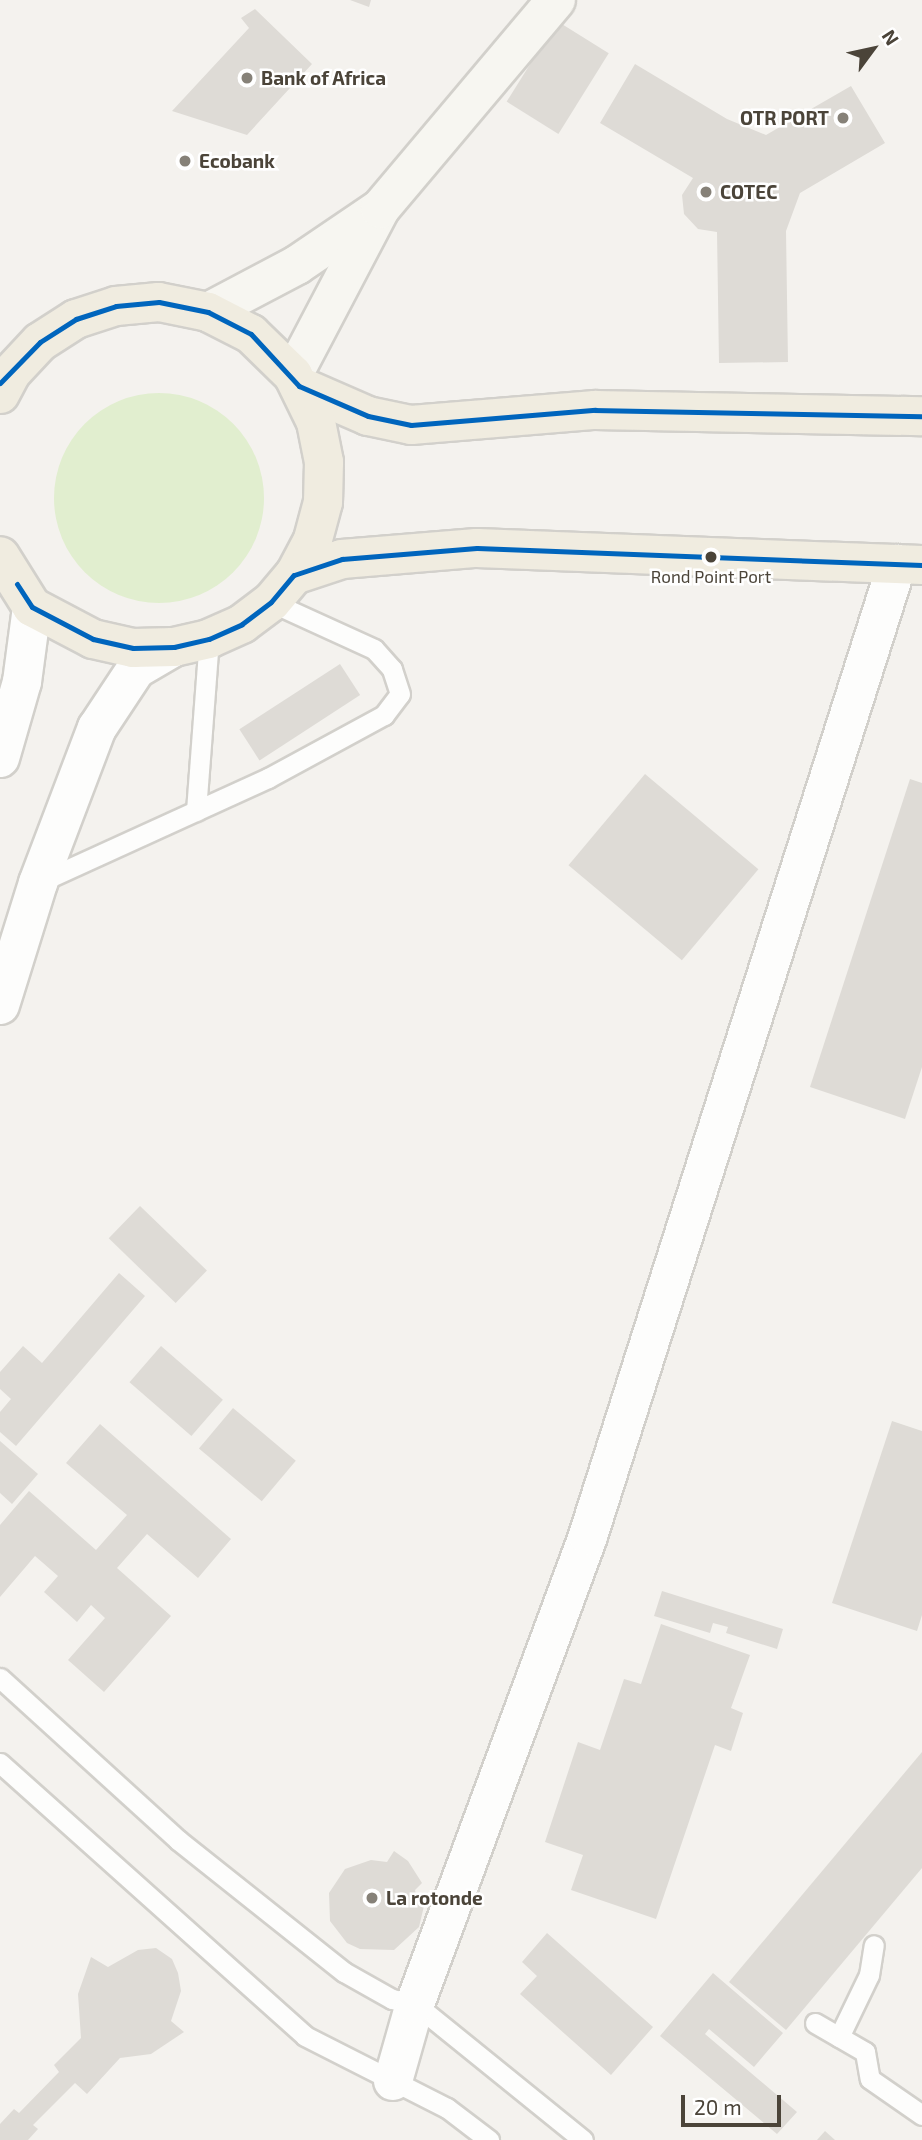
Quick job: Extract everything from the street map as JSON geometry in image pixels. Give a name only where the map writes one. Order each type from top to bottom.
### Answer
[{"type":"highway","points":[[4,383],[40,342],[76,319],[116,306],[159,302],[208,312],[251,334],[296,380],[316,422],[324,462],[323,488],[313,540],[282,589]]},
{"type":"highway","points":[[296,380],[368,416],[411,425],[595,410],[922,416]]},
{"type":"highway","points":[[12,582],[93,639],[133,648],[192,643],[242,624],[282,589],[342,559],[477,548],[910,564]]},
{"type":"main road","points":[[296,380],[380,209],[556,0]]},
{"type":"main road","points":[[208,312],[297,265],[380,209]]},
{"type":"street","points":[[393,2081],[415,2004],[588,1536],[910,564]]},
{"type":"street","points":[[0,758],[22,682],[12,582]]},
{"type":"street","points":[[0,1005],[38,883],[97,728],[135,669],[192,643]]},
{"type":"lane","points":[[38,883],[196,811],[384,715],[400,694],[392,669],[374,649],[282,589]]},
{"type":"lane","points":[[192,643],[196,811]]},
{"type":"lane","points":[[0,1678],[178,1840],[344,1972],[392,1999],[415,2004],[583,2140]]},
{"type":"lane","points":[[0,1763],[305,2036],[447,2108],[489,2140]]},
{"type":"lane","points":[[839,2037],[869,1975],[874,1945]]},
{"type":"lane","points":[[816,2023],[865,2052],[870,2079],[922,2115]]},
{"type":"green space","points":[[159,393],[199,401],[233,424],[256,458],[264,498],[256,538],[233,572],[199,595],[159,603],[119,595],[85,572],[62,538],[54,498],[62,458],[85,424],[119,401]]},
{"type":"building","points":[[350,0],[371,0],[369,7]]},
{"type":"building","points":[[255,9],[312,64],[247,135],[172,111],[249,28],[241,18]]},
{"type":"building","points":[[557,21],[609,53],[558,134],[507,102]]},
{"type":"building","points":[[635,64],[727,119],[766,135],[851,86],[885,143],[800,193],[786,231],[788,362],[719,363],[717,232],[698,229],[684,214],[682,195],[693,178],[600,123]]},
{"type":"building","points":[[340,664],[360,695],[260,760],[239,729]]},
{"type":"building","points":[[645,774],[758,869],[682,960],[569,865]]},
{"type":"building","points":[[910,779],[922,783],[922,1067],[905,1119],[810,1087]]},
{"type":"building","points":[[140,1206],[207,1271],[176,1303],[109,1238]]},
{"type":"building","points":[[119,1273],[145,1296],[16,1446],[0,1432],[0,1412],[11,1399],[0,1389],[0,1372],[23,1346],[42,1363]]},
{"type":"building","points":[[161,1346],[223,1400],[191,1436],[130,1382]]},
{"type":"building","points":[[233,1408],[296,1461],[262,1501],[199,1449]]},
{"type":"building","points":[[892,1421],[922,1431],[922,1615],[917,1631],[832,1603]]},
{"type":"building","points":[[100,1424],[231,1539],[198,1578],[147,1534],[117,1568],[171,1616],[104,1692],[68,1660],[105,1618],[91,1605],[77,1622],[44,1592],[58,1576],[35,1556],[0,1597],[0,1525],[29,1491],[96,1550],[127,1515],[66,1463]]},
{"type":"building","points":[[0,1441],[38,1474],[12,1504],[0,1493]]},
{"type":"building","points":[[662,1591],[783,1629],[777,1649],[726,1633],[728,1627],[713,1623],[710,1633],[654,1616]]},
{"type":"building","points":[[661,1624],[750,1655],[731,1708],[743,1713],[731,1751],[715,1745],[656,1919],[571,1890],[583,1855],[545,1842],[578,1742],[600,1750],[624,1679],[641,1684]]},
{"type":"building","points":[[922,1752],[922,1868],[786,2030],[729,1982]]},
{"type":"building","name":"La rotonde","points":[[394,1851],[408,1861],[422,1883],[415,1890],[418,1904],[424,1906],[419,1927],[394,1950],[360,1949],[347,1943],[330,1921],[329,1893],[345,1869],[371,1860],[387,1862]]},
{"type":"building","points":[[547,1933],[653,2027],[611,2075],[520,1994],[537,1976],[522,1962]]},
{"type":"building","points":[[156,1948],[172,1959],[178,1973],[181,1991],[171,2021],[184,2032],[151,2054],[120,2058],[87,2094],[75,2083],[33,2125],[38,2129],[28,2140],[0,2140],[0,2124],[14,2109],[19,2113],[59,2072],[54,2065],[81,2038],[78,1994],[91,1957],[108,1967],[138,1950]]},
{"type":"building","points":[[713,1973],[783,2033],[754,2067],[709,2029],[705,2034],[797,2112],[777,2134],[660,2036]]},
{"type":"building","points":[[825,2131],[835,2140],[817,2140]]},
{"type":"transit line","points":[[0,383],[40,342],[76,319],[116,306],[159,302],[208,312],[251,334],[299,386]]},
{"type":"transit line","points":[[299,386],[368,416],[411,425],[595,410],[922,416]]},
{"type":"transit line","points":[[294,575],[342,559],[477,548],[922,565]]},
{"type":"transit line","points":[[17,584],[32,607],[93,639],[133,648],[174,647],[209,639],[242,624],[271,602],[294,575]]},
{"type":"place","name":"Bank of Africa","points":[[247,78]]},
{"type":"place","name":"OTR PORT","points":[[843,118]]},
{"type":"place","name":"Ecobank","points":[[185,161]]},
{"type":"place","name":"COTEC","points":[[706,192]]},
{"type":"place","name":"Rond Point Port","points":[[711,557]]},
{"type":"place","name":"La rotonde","points":[[372,1898]]}]
